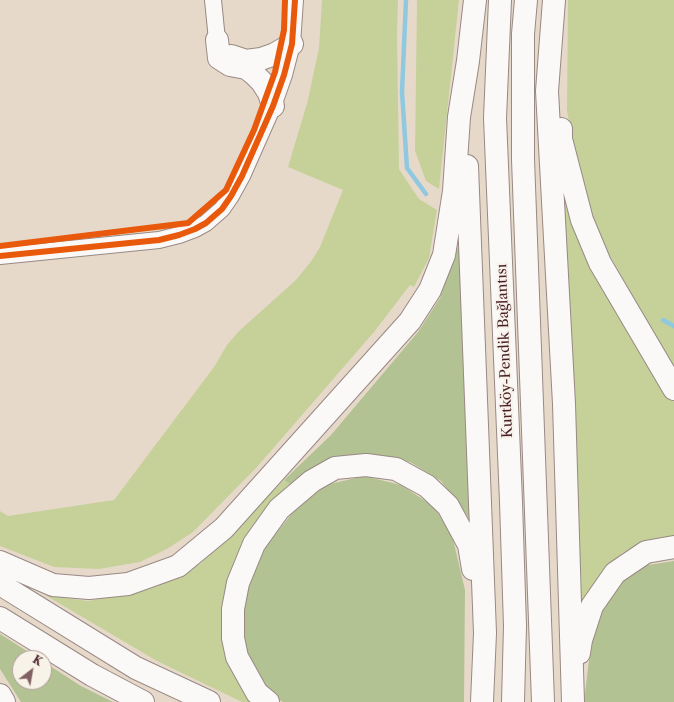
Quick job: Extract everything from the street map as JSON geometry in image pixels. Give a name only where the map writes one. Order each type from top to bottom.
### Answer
[{"type":"main road","points":[[0,562],[53,585],[89,588],[128,584],[178,566],[224,528],[410,321],[430,290],[444,255],[454,191],[459,117],[475,0]]},
{"type":"main road","name":"Kurtköy-Pendik Bağlantısı","points":[[500,0],[495,118],[515,626],[513,702]]},
{"type":"main road","name":"Kurtköy-Pendik Bağlantısı","points":[[526,0],[523,34],[523,159],[543,702]]},
{"type":"main road","points":[[554,0],[547,91],[564,404],[573,702]]},
{"type":"main road","points":[[560,0],[561,138],[582,220],[600,262],[674,389]]},
{"type":"main road","points":[[217,40],[229,55],[246,61],[261,59],[275,54],[292,44]]},
{"type":"main road","points":[[217,40],[219,58],[230,65],[246,68],[254,74],[268,91],[273,106]]},
{"type":"main road","points":[[468,60],[467,168],[485,633],[482,702]]},
{"type":"main road","points":[[268,702],[257,693],[237,657],[233,638],[233,609],[238,582],[254,544],[280,509],[312,481],[335,468],[366,464],[396,469],[427,486],[448,506],[469,545],[477,598],[485,633]]},
{"type":"main road","points":[[573,702],[581,640],[592,606],[615,573],[646,552],[674,547]]},
{"type":"main road","points":[[0,584],[136,668],[209,702]]},
{"type":"main road","points":[[0,618],[92,675],[143,702]]},
{"type":"main road","points":[[0,695],[4,702]]},
{"type":"street","points":[[212,0],[217,40]]},
{"type":"street","points":[[0,256],[159,240],[179,235],[206,222],[222,210],[242,176],[273,106],[284,75],[292,44],[295,0]]},
{"type":"green space","points":[[322,0],[398,0],[397,34],[399,169],[419,199],[437,210],[429,258],[414,287],[410,285],[374,332],[257,467],[193,532],[167,549],[140,562],[99,569],[54,567],[0,546],[0,511],[8,516],[114,500],[214,367],[227,345],[239,331],[296,280],[320,247],[343,190],[288,167],[308,100],[319,48]]},
{"type":"green space","points":[[417,0],[459,0],[439,189],[426,181],[415,151]]},
{"type":"green space","points":[[568,0],[674,0],[674,370],[609,254],[585,198],[567,111]]},
{"type":"green space","points":[[563,183],[621,313],[674,402],[674,537],[646,540],[622,553],[604,570],[580,603]]},
{"type":"green space","points":[[460,240],[472,522],[441,481],[410,462],[379,455],[352,455],[326,460],[290,484],[284,480],[331,435],[418,332],[440,298]]},
{"type":"green space","points":[[364,476],[401,485],[433,506],[452,535],[465,590],[464,702],[283,702],[276,698],[253,672],[240,631],[247,581],[266,546],[301,502],[330,484]]},
{"type":"green space","points":[[284,480],[290,484],[253,525],[229,574],[222,604],[221,637],[226,656],[252,702],[242,702],[157,661],[45,595],[88,601],[150,589],[200,564]]},
{"type":"green space","points":[[674,561],[674,702],[584,702],[591,643],[598,612],[619,584],[632,572],[648,565]]},
{"type":"green space","points":[[0,634],[25,650],[12,650],[12,688],[0,669]]},
{"type":"green space","points":[[52,667],[81,686],[113,702],[21,702],[13,690],[52,690]]},
{"type":"waterway","points":[[406,0],[402,92],[407,168],[426,194]]},
{"type":"waterway","points":[[663,320],[674,326]]},
{"type":"cycle path","points":[[0,246],[188,223],[226,190],[254,130],[275,72],[284,30],[285,0]]},
{"type":"cycle path","points":[[0,256],[159,240],[179,235],[206,223],[222,209],[231,196],[242,176],[273,106],[284,75],[292,44],[295,0]]}]
